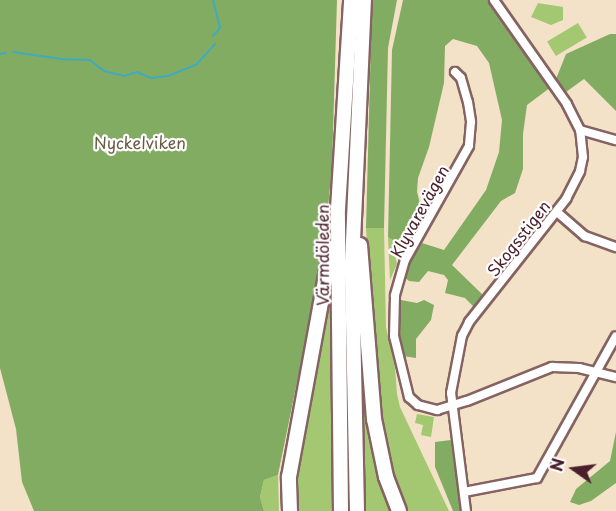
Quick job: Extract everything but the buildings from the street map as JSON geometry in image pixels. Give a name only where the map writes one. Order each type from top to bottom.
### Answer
[{"type":"highway","name":"Värmdöleden","points":[[341,511],[338,209],[351,0]]},
{"type":"highway","name":"Värmdöleden","points":[[357,511],[352,263],[364,0]]},
{"type":"highway","points":[[357,186],[366,341],[374,419],[386,477],[399,511]]},
{"type":"highway","points":[[290,511],[289,477],[322,311],[338,209]]},
{"type":"street","name":"Skogsstigen","points":[[466,511],[453,406],[453,378],[465,327],[557,212],[580,171],[583,157],[580,130],[548,74],[494,0]]},
{"type":"street","name":"Klyvarevägen","points":[[456,72],[461,78],[468,102],[471,122],[469,146],[405,260],[395,296],[393,322],[409,397],[418,405],[429,409],[453,406],[552,367],[597,370],[616,377]]},
{"type":"street","points":[[580,130],[616,140]]},
{"type":"street","points":[[557,212],[585,236],[616,247]]},
{"type":"street","points":[[464,492],[537,478],[616,336]]},
{"type":"green space","name":"Nyckelviken","points":[[0,0],[337,0],[332,166],[324,250],[278,475],[264,480],[260,497],[264,511],[34,511],[22,482],[16,429],[0,368]]},
{"type":"green space","points":[[372,0],[397,0],[388,48],[384,228],[366,228]]},
{"type":"green space","points":[[403,0],[489,0],[551,87],[527,105],[523,134],[523,169],[515,193],[501,201],[452,265],[483,295],[474,307],[465,298],[445,293],[448,280],[444,275],[428,271],[419,282],[409,281],[404,277],[404,273],[422,243],[444,250],[486,190],[499,152],[502,120],[489,63],[477,46],[453,39],[445,46],[444,83],[429,147],[418,178],[417,192],[420,204],[397,243],[388,237],[392,50]]},
{"type":"green space","points":[[538,3],[563,7],[563,20],[551,25],[531,17]]},
{"type":"green space","points":[[578,23],[587,38],[556,56],[547,42]]},
{"type":"green space","points":[[610,34],[616,34],[616,111],[584,79],[566,92],[556,79],[566,54]]},
{"type":"green space","points":[[366,228],[384,228],[386,327],[400,407],[449,511],[404,511],[396,491],[379,425]]},
{"type":"green space","points":[[388,237],[397,243],[394,250],[397,264],[390,280]]},
{"type":"green space","points":[[331,290],[335,511],[295,511],[295,464]]},
{"type":"green space","points":[[401,300],[417,303],[424,300],[434,305],[431,320],[416,339],[416,358],[403,356],[396,324],[398,303]]},
{"type":"green space","points":[[360,316],[368,425],[378,475],[391,511],[363,511]]},
{"type":"green space","points":[[417,414],[434,417],[431,437],[421,435],[423,425],[415,423]]},
{"type":"green space","points":[[616,432],[616,483],[591,501],[579,505],[570,502],[576,489],[610,461]]},
{"type":"green space","points":[[451,440],[460,511],[453,511],[435,467],[435,442]]},
{"type":"green space","points":[[278,475],[279,511],[264,511],[260,497],[264,480]]},
{"type":"waterway","points":[[213,0],[220,28],[213,36]]},
{"type":"waterway","points":[[13,52],[61,59],[90,60],[104,71],[124,76],[137,72],[151,78],[168,76],[197,64],[215,44]]},
{"type":"waterway","points":[[0,54],[6,53]]}]
